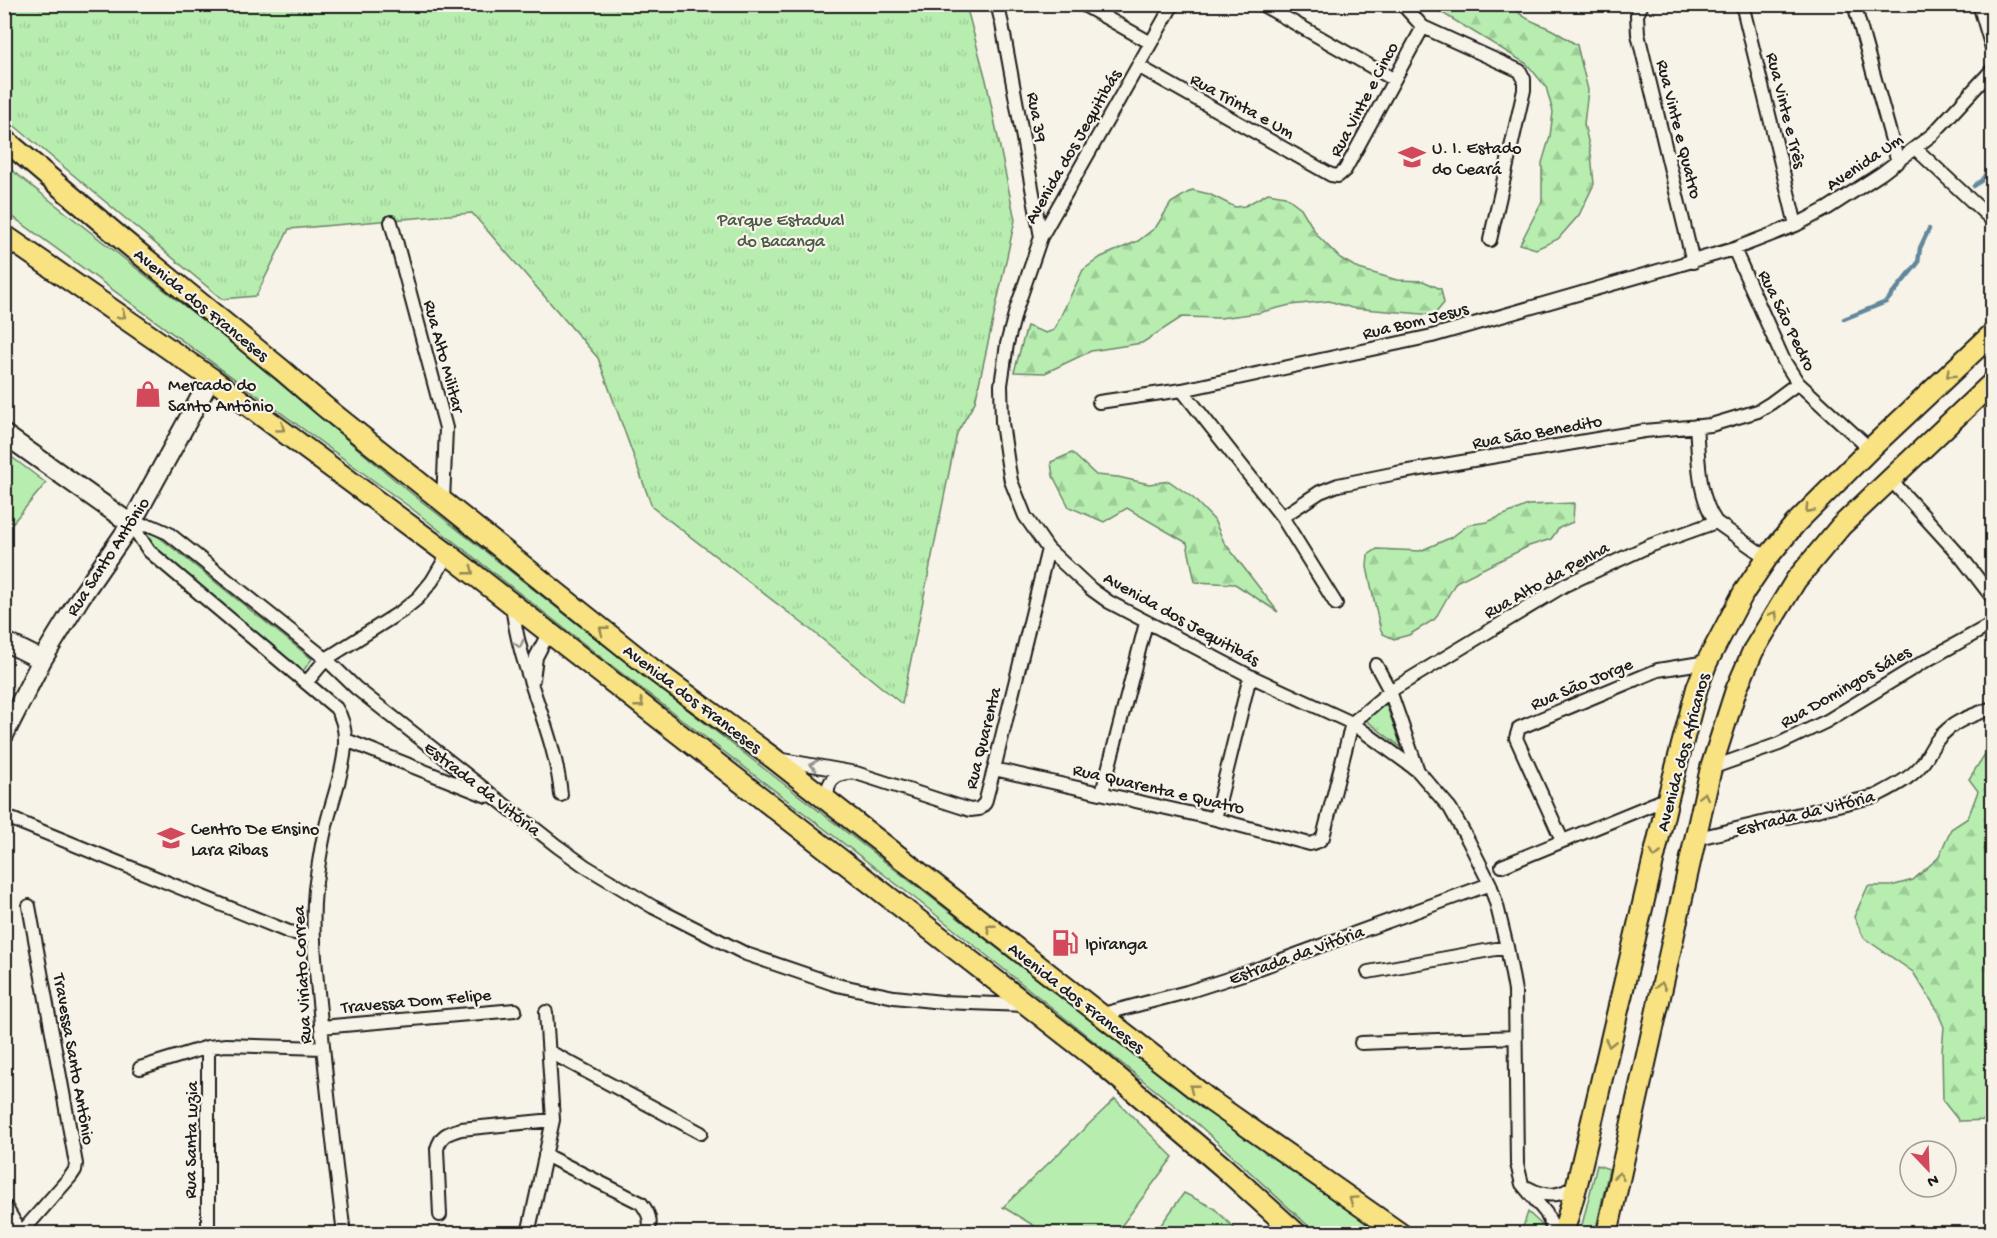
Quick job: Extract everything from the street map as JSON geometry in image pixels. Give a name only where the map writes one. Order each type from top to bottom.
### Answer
[{"type":"main road","name":"Avenida dos Franceses","points":[[4,139],[124,241],[443,502],[652,669],[773,758],[1211,1101],[1401,1233]]},
{"type":"main road","points":[[4,151],[124,241]]},
{"type":"main road","points":[[4,224],[74,282]]},
{"type":"main road","name":"Avenida dos Franceses","points":[[4,235],[211,378],[512,603],[1094,1057],[1297,1233]]},
{"type":"main road","name":"Avenida dos Africanos","points":[[1563,1233],[1577,1184],[1668,798],[1697,688],[1707,662],[1739,600],[1767,558],[1821,496],[1992,334]]},
{"type":"main road","name":"Avenida dos Africanos","points":[[1607,1233],[1711,768],[1736,690],[1753,651],[1796,580],[1841,526],[1992,383]]},
{"type":"main road","points":[[1678,761],[1711,768]]},
{"type":"street","name":"Rua 39","points":[[997,4],[1041,237]]},
{"type":"street","points":[[1082,4],[1151,43]]},
{"type":"street","name":"Avenida dos Jequitibás","points":[[1173,4],[1041,237],[1016,310],[1007,344],[1001,385],[1002,423],[1011,481],[1018,502],[1033,530],[1048,549],[1091,589],[1109,602],[1250,676],[1352,723],[1418,771]]},
{"type":"street","points":[[1261,4],[1394,79]]},
{"type":"street","points":[[1402,4],[1423,27],[1520,71],[1524,79],[1524,90],[1490,240]]},
{"type":"street","name":"Rua Vinte e Quatro","points":[[1642,4],[1637,15],[1638,34],[1693,262]]},
{"type":"street","name":"Rua Vinte e Três","points":[[1742,4],[1796,225]]},
{"type":"street","points":[[1854,4],[1898,162]]},
{"type":"street","points":[[1978,4],[1992,48]]},
{"type":"street","name":"Rua Vinte e Cinco","points":[[1331,175],[1338,176],[1345,170],[1423,27]]},
{"type":"street","name":"Rua Trinta e Um","points":[[1138,66],[1331,175]]},
{"type":"street","name":"Avenida Um","points":[[1734,249],[1796,225],[1828,208],[1898,162],[1939,128],[1992,70]]},
{"type":"street","points":[[1916,149],[1992,220]]},
{"type":"street","name":"Rua Alto Militar","points":[[391,222],[446,428],[443,502]]},
{"type":"street","name":"Rua Bom Jesus","points":[[1099,402],[1182,390],[1432,336],[1734,249]]},
{"type":"street","name":"Rua São Pedro","points":[[1734,249],[1784,361],[1798,383],[1870,449]]},
{"type":"street","name":"Rua Santo Antônio","points":[[4,735],[42,660],[80,598],[131,524],[211,378]]},
{"type":"street","name":"Rua São Benedito","points":[[1282,517],[1320,492],[1338,485],[1644,431],[1711,425],[1758,411],[1798,383]]},
{"type":"street","points":[[1182,390],[1282,517],[1336,604]]},
{"type":"street","points":[[1696,426],[1703,497],[1716,522],[1767,558]]},
{"type":"street","name":"Estrada da Vitória","points":[[4,434],[131,524],[152,526],[168,532],[326,659],[356,688],[557,846],[653,907],[746,954],[837,985],[894,997],[942,1002],[1027,1005]]},
{"type":"street","points":[[1890,478],[1962,558],[1992,597]]},
{"type":"street","name":"Rua Alto da Penha","points":[[1352,723],[1390,691],[1565,585],[1649,546],[1716,522]]},
{"type":"street","name":"Rua Viriato Correa","points":[[131,524],[148,552],[336,708],[344,722],[346,740],[341,769],[326,827],[315,890],[313,936],[344,1233]]},
{"type":"street","name":"Rua Quarenta","points":[[773,758],[856,773],[975,810],[985,803],[1048,549]]},
{"type":"street","points":[[306,683],[326,659],[402,611],[418,598],[432,581],[448,554]]},
{"type":"street","points":[[512,603],[517,638],[559,774],[561,795]]},
{"type":"street","points":[[1102,793],[1146,623]]},
{"type":"street","name":"Rua Domingos Sáles","points":[[1711,768],[1779,744],[1827,721],[1920,664],[1992,624]]},
{"type":"street","points":[[532,684],[536,657],[549,632]]},
{"type":"street","points":[[4,641],[42,660]]},
{"type":"street","name":"Rua São Jorge","points":[[1562,840],[1516,738],[1519,728],[1658,670],[1707,662]]},
{"type":"street","points":[[1376,665],[1390,691],[1418,771],[1450,808],[1490,884],[1508,947],[1515,991],[1516,1155],[1522,1184],[1546,1213],[1556,1233]]},
{"type":"street","points":[[1215,819],[1250,676]]},
{"type":"street","name":"Estrada da Vitória","points":[[1694,839],[1876,796],[1896,786],[1924,762],[1933,744],[1948,729],[1992,708]]},
{"type":"street","name":"Rua Quarenta e Quatro","points":[[994,769],[1316,844],[1323,837],[1352,723]]},
{"type":"street","points":[[346,740],[499,801]]},
{"type":"street","points":[[827,801],[830,781],[840,774],[856,773]]},
{"type":"street","points":[[1502,866],[1668,798]]},
{"type":"street","points":[[4,816],[289,932],[313,936]]},
{"type":"street","name":"Estrada da Vitória","points":[[1099,1015],[1187,992],[1246,973],[1490,884]]},
{"type":"street","name":"Travessa Santo Antônio","points":[[19,1233],[71,1176],[76,1164],[29,906]]},
{"type":"street","points":[[1368,972],[1508,947]]},
{"type":"street","name":"Travessa Dom Felipe","points":[[321,1027],[514,1010]]},
{"type":"street","points":[[528,1233],[553,1120],[546,1012]]},
{"type":"street","points":[[1361,1043],[1515,1037]]},
{"type":"street","points":[[140,1068],[208,1047],[226,1045],[323,1048]]},
{"type":"street","name":"Rua Santa Luzia","points":[[208,1047],[208,1233]]},
{"type":"street","points":[[550,1052],[701,1133]]},
{"type":"street","points":[[440,1215],[436,1149],[440,1139],[447,1133],[461,1129],[553,1120]]},
{"type":"street","points":[[545,1155],[641,1203],[648,1212],[651,1222],[648,1233]]},
{"type":"street","points":[[1522,1184],[1537,1193],[1548,1196],[1565,1192],[1577,1184]]},
{"type":"street","points":[[4,1210],[19,1233]]},
{"type":"green space","name":"Parque Estadual do Bacanga","points":[[4,5],[966,5],[986,80],[1015,220],[975,402],[957,433],[902,704],[811,630],[652,507],[598,358],[472,213],[289,229],[256,296],[222,299],[5,118]]},
{"type":"green space","points":[[1429,5],[1512,5],[1527,18],[1577,45],[1588,90],[1584,124],[1591,154],[1594,184],[1579,215],[1558,239],[1536,249],[1520,244],[1542,201],[1542,163],[1550,136],[1553,112],[1546,87],[1527,64]]},
{"type":"green space","points":[[5,165],[233,344],[401,485],[618,656],[1173,1084],[1385,1233],[1316,1233],[1200,1126],[921,903],[411,508],[5,211]]},
{"type":"green space","points":[[1192,190],[1209,194],[1235,207],[1245,206],[1268,193],[1285,196],[1301,208],[1317,235],[1340,258],[1359,269],[1397,280],[1423,281],[1441,289],[1444,303],[1434,315],[1352,308],[1329,301],[1290,305],[1258,313],[1220,318],[1182,317],[1142,343],[1091,351],[1045,373],[1014,372],[1027,326],[1046,333],[1054,330],[1083,270],[1101,257],[1138,241],[1156,227],[1171,203]]},
{"type":"green space","points":[[5,452],[46,483],[5,532]]},
{"type":"green space","points":[[1072,453],[1096,475],[1149,484],[1169,481],[1193,498],[1214,520],[1224,542],[1278,612],[1235,584],[1195,582],[1187,543],[1127,508],[1104,522],[1069,507],[1053,476],[1051,462]]},
{"type":"green space","points":[[1574,503],[1573,522],[1559,528],[1551,539],[1529,546],[1456,582],[1435,619],[1409,635],[1394,639],[1383,634],[1367,567],[1368,555],[1377,549],[1420,551],[1452,537],[1468,525],[1487,522],[1528,505]]},
{"type":"green space","points":[[149,529],[312,659],[303,671],[142,539]]},
{"type":"green space","points":[[1385,702],[1402,748],[1363,718]]},
{"type":"green space","points":[[1985,754],[1992,754],[1992,1120],[1959,1121],[1943,1101],[1944,1027],[1936,1008],[1913,972],[1864,938],[1854,917],[1868,886],[1891,886],[1913,880],[1938,858],[1951,829],[1968,818],[1978,791],[1969,779]]},
{"type":"green space","points":[[1115,1099],[1173,1157],[1116,1233],[1046,1233],[1003,1207]]},
{"type":"green space","points":[[1597,1165],[1609,1169],[1595,1233],[1580,1233]]},
{"type":"green space","points":[[1184,1193],[1214,1208],[1239,1233],[1155,1233]]},
{"type":"green space","points":[[1528,1212],[1543,1226],[1548,1233],[1521,1233]]},
{"type":"waterway","points":[[1974,186],[1982,180],[1992,165]]},
{"type":"waterway","points":[[1844,319],[1886,302],[1918,263],[1920,248],[1929,229]]},
{"type":"place","name":"U. I. Estado do Ceará","points":[[1412,157]]},
{"type":"place","name":"Mercado do Santo Antônio","points":[[148,394]]},
{"type":"place","name":"Centro De Ensino Lara Ribas","points":[[171,838]]},
{"type":"place","name":"Ipiranga","points":[[1065,943]]}]
